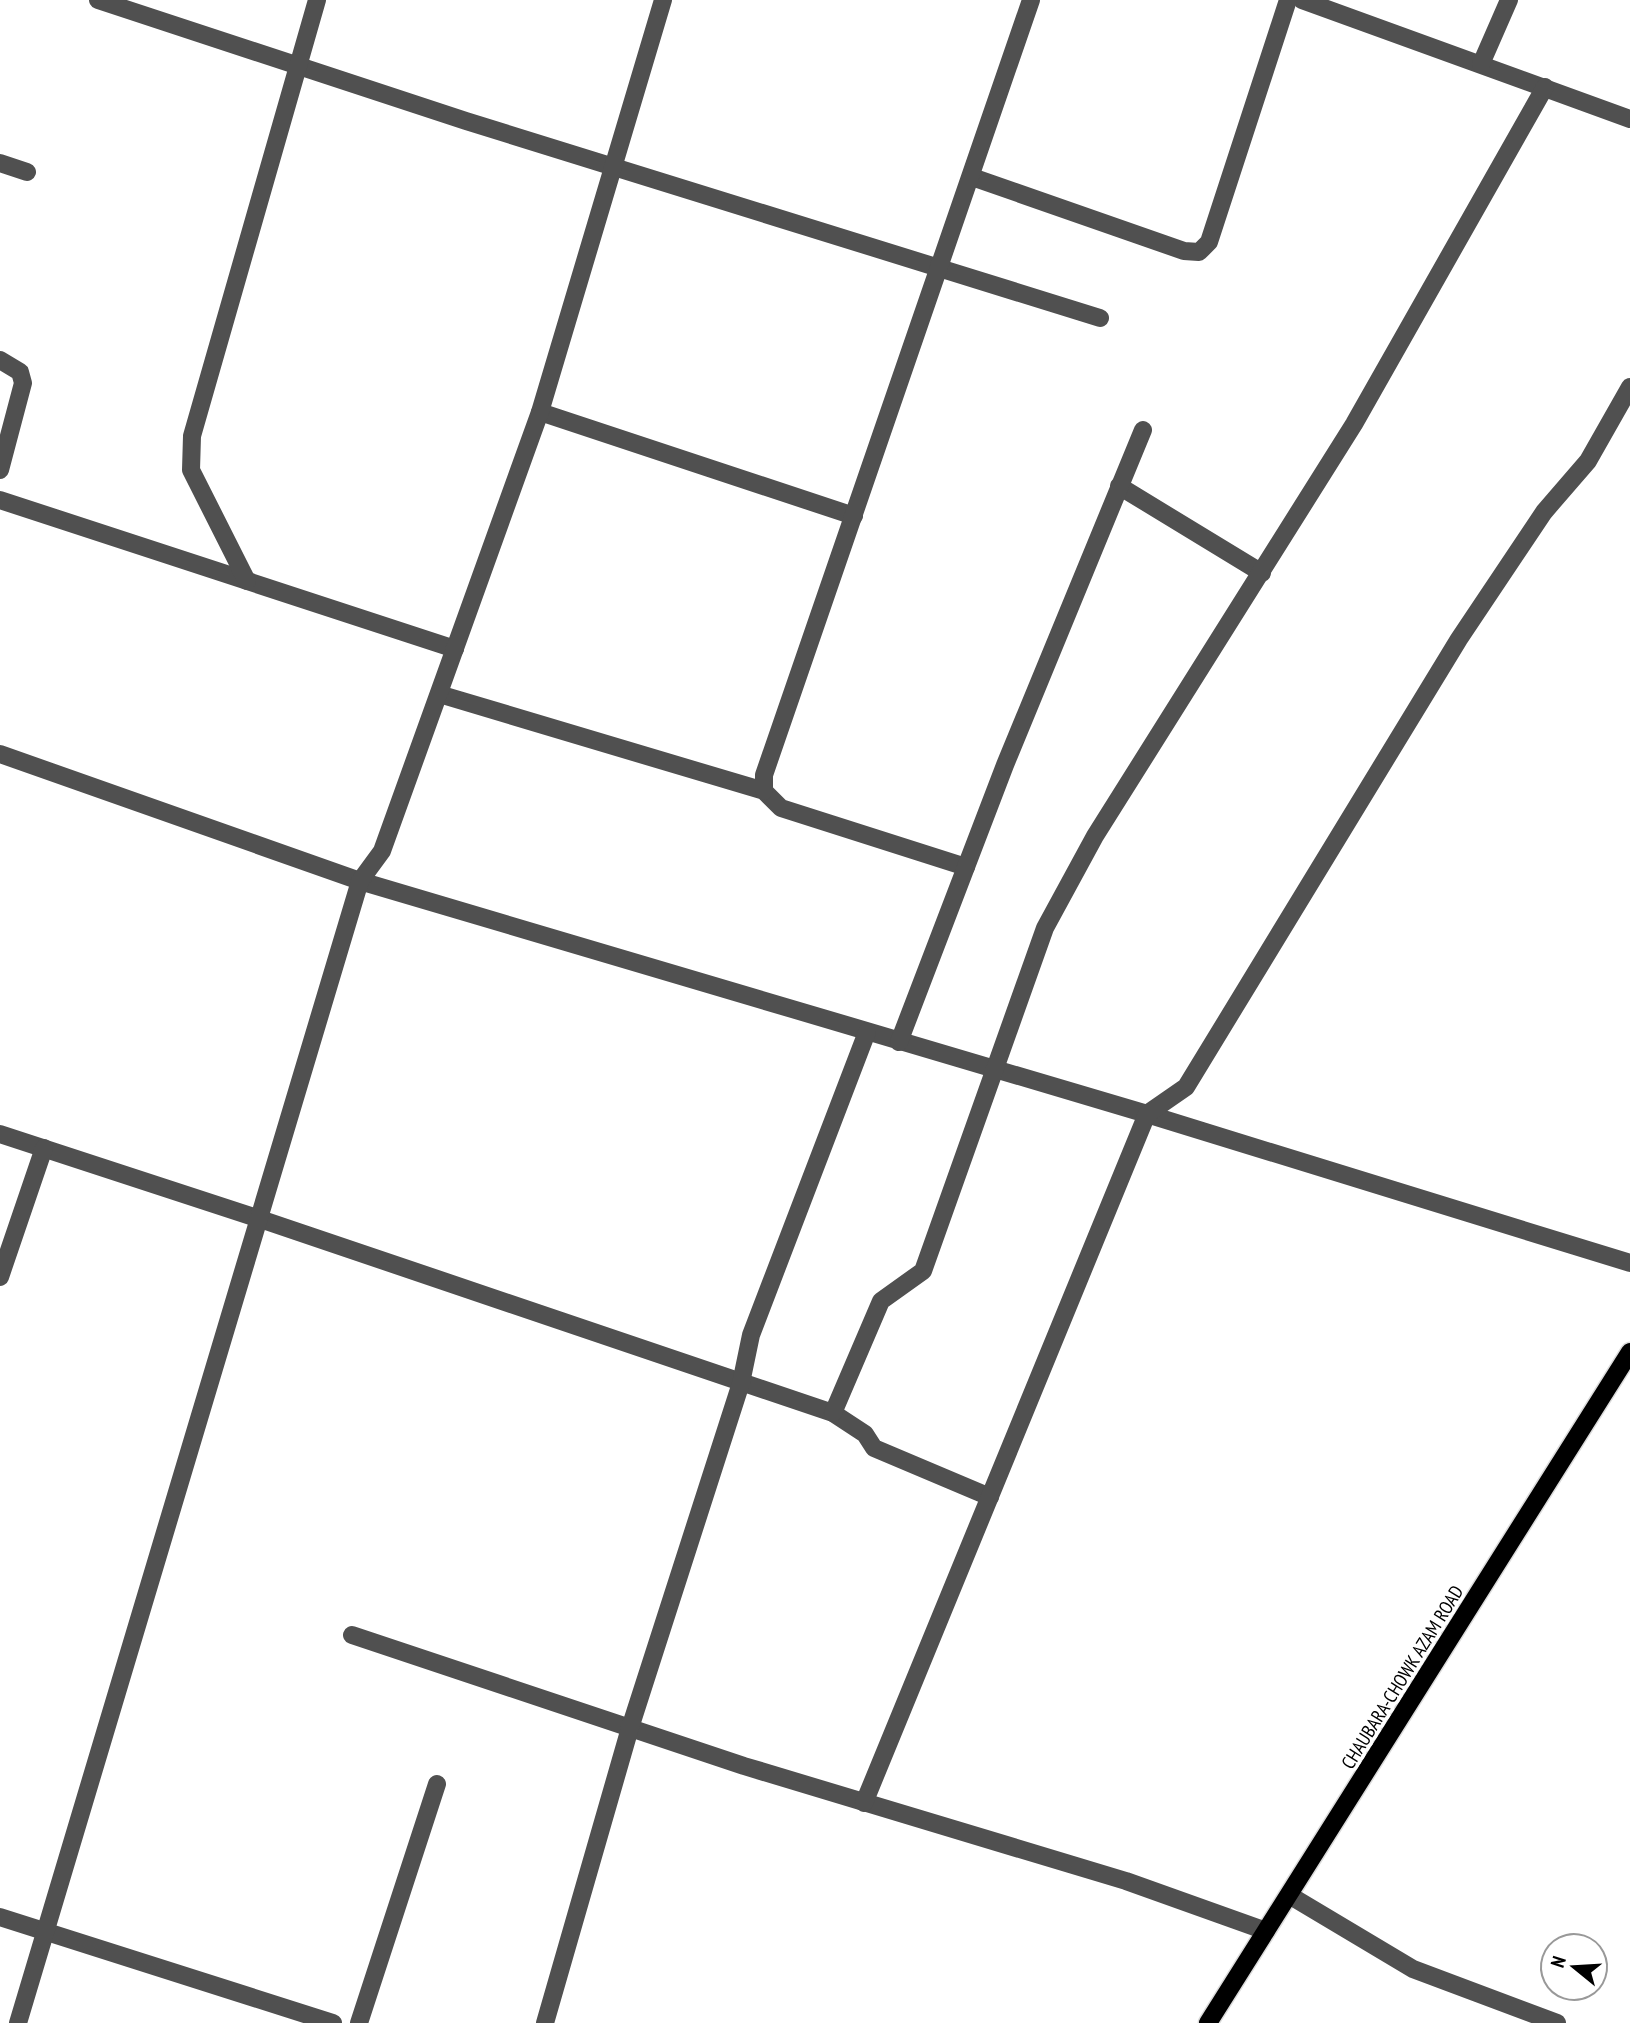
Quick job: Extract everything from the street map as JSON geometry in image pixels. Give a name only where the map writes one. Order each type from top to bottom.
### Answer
[{"type":"main road","name":"CHAUBARA-CHOWK AZAM ROAD","points":[[1208,2023],[1630,1352]]},
{"type":"street","points":[[98,0],[145,7],[300,67],[1100,318]]},
{"type":"street","points":[[247,581],[191,470],[192,436],[300,67],[317,0]]},
{"type":"street","points":[[18,2023],[360,881],[383,851],[540,412],[663,0]]},
{"type":"street","points":[[764,791],[764,775],[941,268],[1031,0]]},
{"type":"street","points":[[972,177],[1184,251],[1199,252],[1209,242],[1288,0]]},
{"type":"street","points":[[1302,0],[1630,119]]},
{"type":"street","points":[[1481,64],[1509,0]]},
{"type":"street","points":[[833,1413],[881,1301],[923,1271],[1045,928],[1095,836],[1354,424],[1545,87]]},
{"type":"street","points":[[0,163],[27,172]]},
{"type":"street","points":[[0,360],[20,372],[23,383],[0,470]]},
{"type":"street","points":[[864,1803],[1147,1114],[1186,1087],[1459,639],[1545,512],[1588,461],[1630,387]]},
{"type":"street","points":[[540,412],[854,516]]},
{"type":"street","points":[[899,1042],[966,867],[1143,430]]},
{"type":"street","points":[[1119,486],[1262,573]]},
{"type":"street","points":[[0,500],[455,649]]},
{"type":"street","points":[[439,694],[764,791],[781,808],[966,867]]},
{"type":"street","points":[[0,754],[360,881],[1147,1114],[1630,1263]]},
{"type":"street","points":[[545,2023],[630,1728],[741,1383],[751,1335],[867,1032]]},
{"type":"street","points":[[0,1135],[260,1219],[833,1413],[865,1434],[874,1448],[990,1497]]},
{"type":"street","points":[[0,1277],[44,1148]]},
{"type":"street","points":[[352,1635],[864,1803],[1126,1881],[1266,1931]]},
{"type":"street","points":[[359,2023],[437,1784]]},
{"type":"street","points":[[1289,1895],[1413,1969],[1557,2023]]},
{"type":"street","points":[[0,1917],[333,2023]]}]
